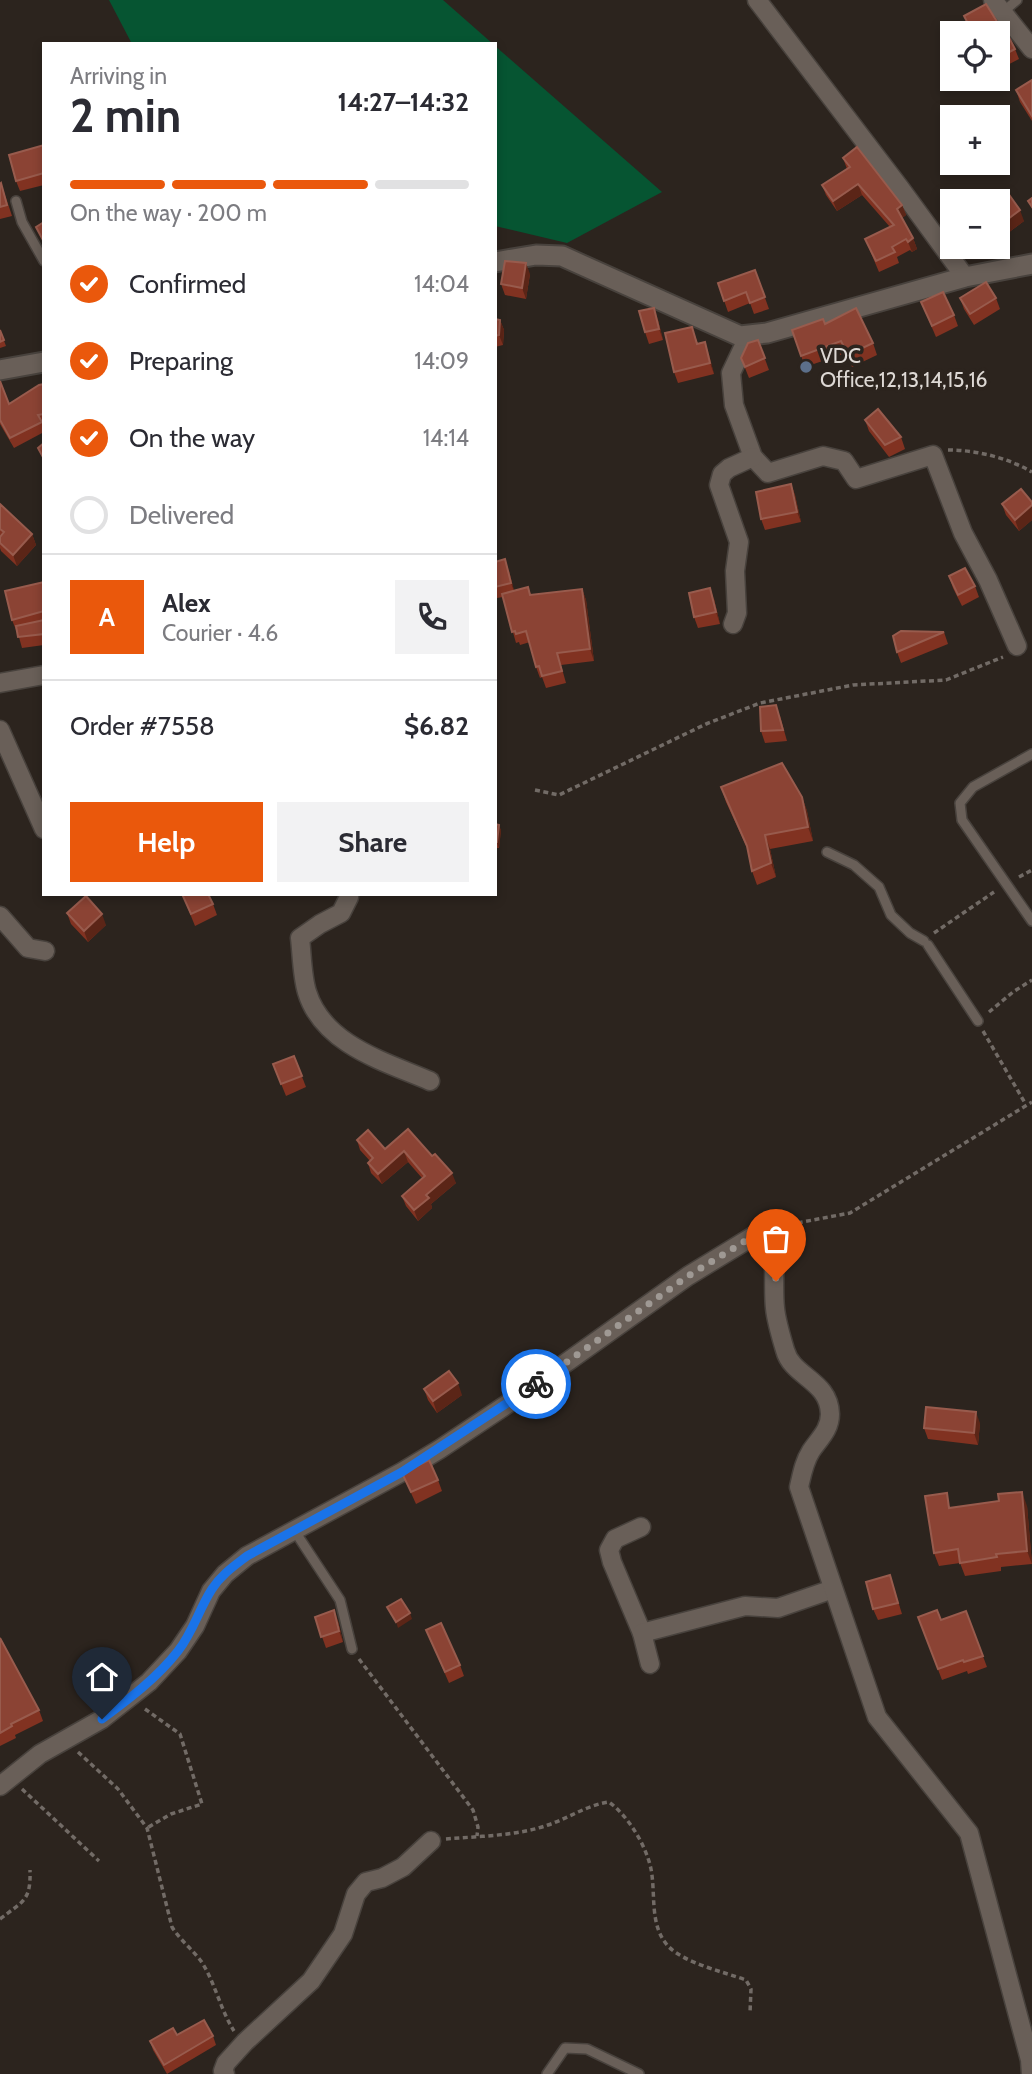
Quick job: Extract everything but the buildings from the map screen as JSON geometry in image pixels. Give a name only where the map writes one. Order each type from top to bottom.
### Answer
[{"type":"main road","points":[[497,262],[536,255],[562,256],[740,335],[767,333],[965,277],[1032,264]]},
{"type":"main road","points":[[0,370],[42,362]]},
{"type":"street","points":[[757,0],[965,277]]},
{"type":"street","points":[[998,6],[1032,48]]},
{"type":"street","points":[[749,335],[731,373],[734,405],[753,457],[768,473],[823,456],[844,461],[856,479],[933,455],[963,533],[988,580],[1017,646]]},
{"type":"street","points":[[733,624],[737,612],[735,571],[739,542],[719,485],[722,474],[729,468],[753,457]]},
{"type":"street","points":[[0,683],[42,675]]},
{"type":"street","points":[[0,730],[39,804]]},
{"type":"street","points":[[349,896],[341,913],[320,923],[300,939],[307,993],[324,1023],[353,1047],[430,1081]]},
{"type":"street","points":[[0,916],[28,948],[45,951]]},
{"type":"street","points":[[5,1782],[40,1754],[102,1719],[149,1682],[178,1651],[195,1626],[211,1591],[225,1574],[247,1556],[440,1449],[688,1276],[765,1229],[773,1246],[775,1309],[785,1352],[792,1363],[820,1387],[828,1401],[830,1415],[827,1431],[803,1467],[799,1487],[877,1717],[969,1833],[1030,2060],[1031,2074]]},
{"type":"street","points":[[641,1527],[615,1539],[608,1550],[642,1633],[650,1664]]},
{"type":"street","points":[[642,1633],[745,1606],[778,1608],[833,1589]]},
{"type":"street","points":[[225,2074],[223,2071],[226,2063],[242,2045],[310,1981],[343,1934],[356,1894],[366,1882],[382,1878],[403,1867],[431,1841]]},
{"type":"lane","points":[[998,6],[1017,0]]},
{"type":"lane","points":[[16,201],[22,222],[42,257]]},
{"type":"lane","points":[[1032,754],[972,787],[960,803],[962,820],[1032,921]]},
{"type":"lane","points":[[827,852],[855,866],[879,887],[891,915],[909,933],[926,943],[978,1021]]},
{"type":"lane","points":[[294,1531],[340,1600],[352,1649]]},
{"type":"lane","points":[[547,2074],[552,2063],[565,2048],[587,2049],[639,2074]]},
{"type":"path","points":[[933,455],[949,450],[964,451],[1015,462],[1032,472]]},
{"type":"path","points":[[535,790],[559,795],[706,724],[760,703],[853,685],[946,680],[981,668],[1014,652],[1017,646]]},
{"type":"path","points":[[926,943],[1006,884],[1032,870]]},
{"type":"path","points":[[1025,1104],[978,1021],[1013,992],[1032,981]]},
{"type":"path","points":[[765,1229],[850,1213],[1032,1102]]},
{"type":"path","points":[[352,1649],[473,1810],[478,1827],[477,1836]]},
{"type":"path","points":[[133,1696],[155,1719],[180,1734],[202,1804],[171,1814],[147,1828]]},
{"type":"path","points":[[64,1739],[118,1789],[147,1828],[172,1927],[178,1938],[201,1961],[223,2015],[242,2045]]},
{"type":"path","points":[[5,1782],[99,1861]]},
{"type":"path","points":[[431,1841],[521,1832],[609,1802],[618,1809],[639,1839],[651,1867],[657,1930],[669,1947],[681,1956],[747,1980],[751,1989],[750,2012]]},
{"type":"path","points":[[0,1919],[27,1898],[31,1889],[30,1870]]},
{"type":"green space","points":[[109,0],[443,0],[491,42],[131,42]]},
{"type":"green space","points":[[497,48],[662,192],[567,243],[497,226]]},
{"type":"way so far","points":[[536,1384],[688,1276],[765,1229],[773,1246],[776,1281]]},
{"type":"place","name":"VDC Office,12,13,14,15,16","points":[[806,367]]},
{"type":"route","points":[[102,1719],[149,1682],[178,1651],[195,1626],[211,1591],[225,1574],[247,1556],[402,1472],[536,1384]]}]
